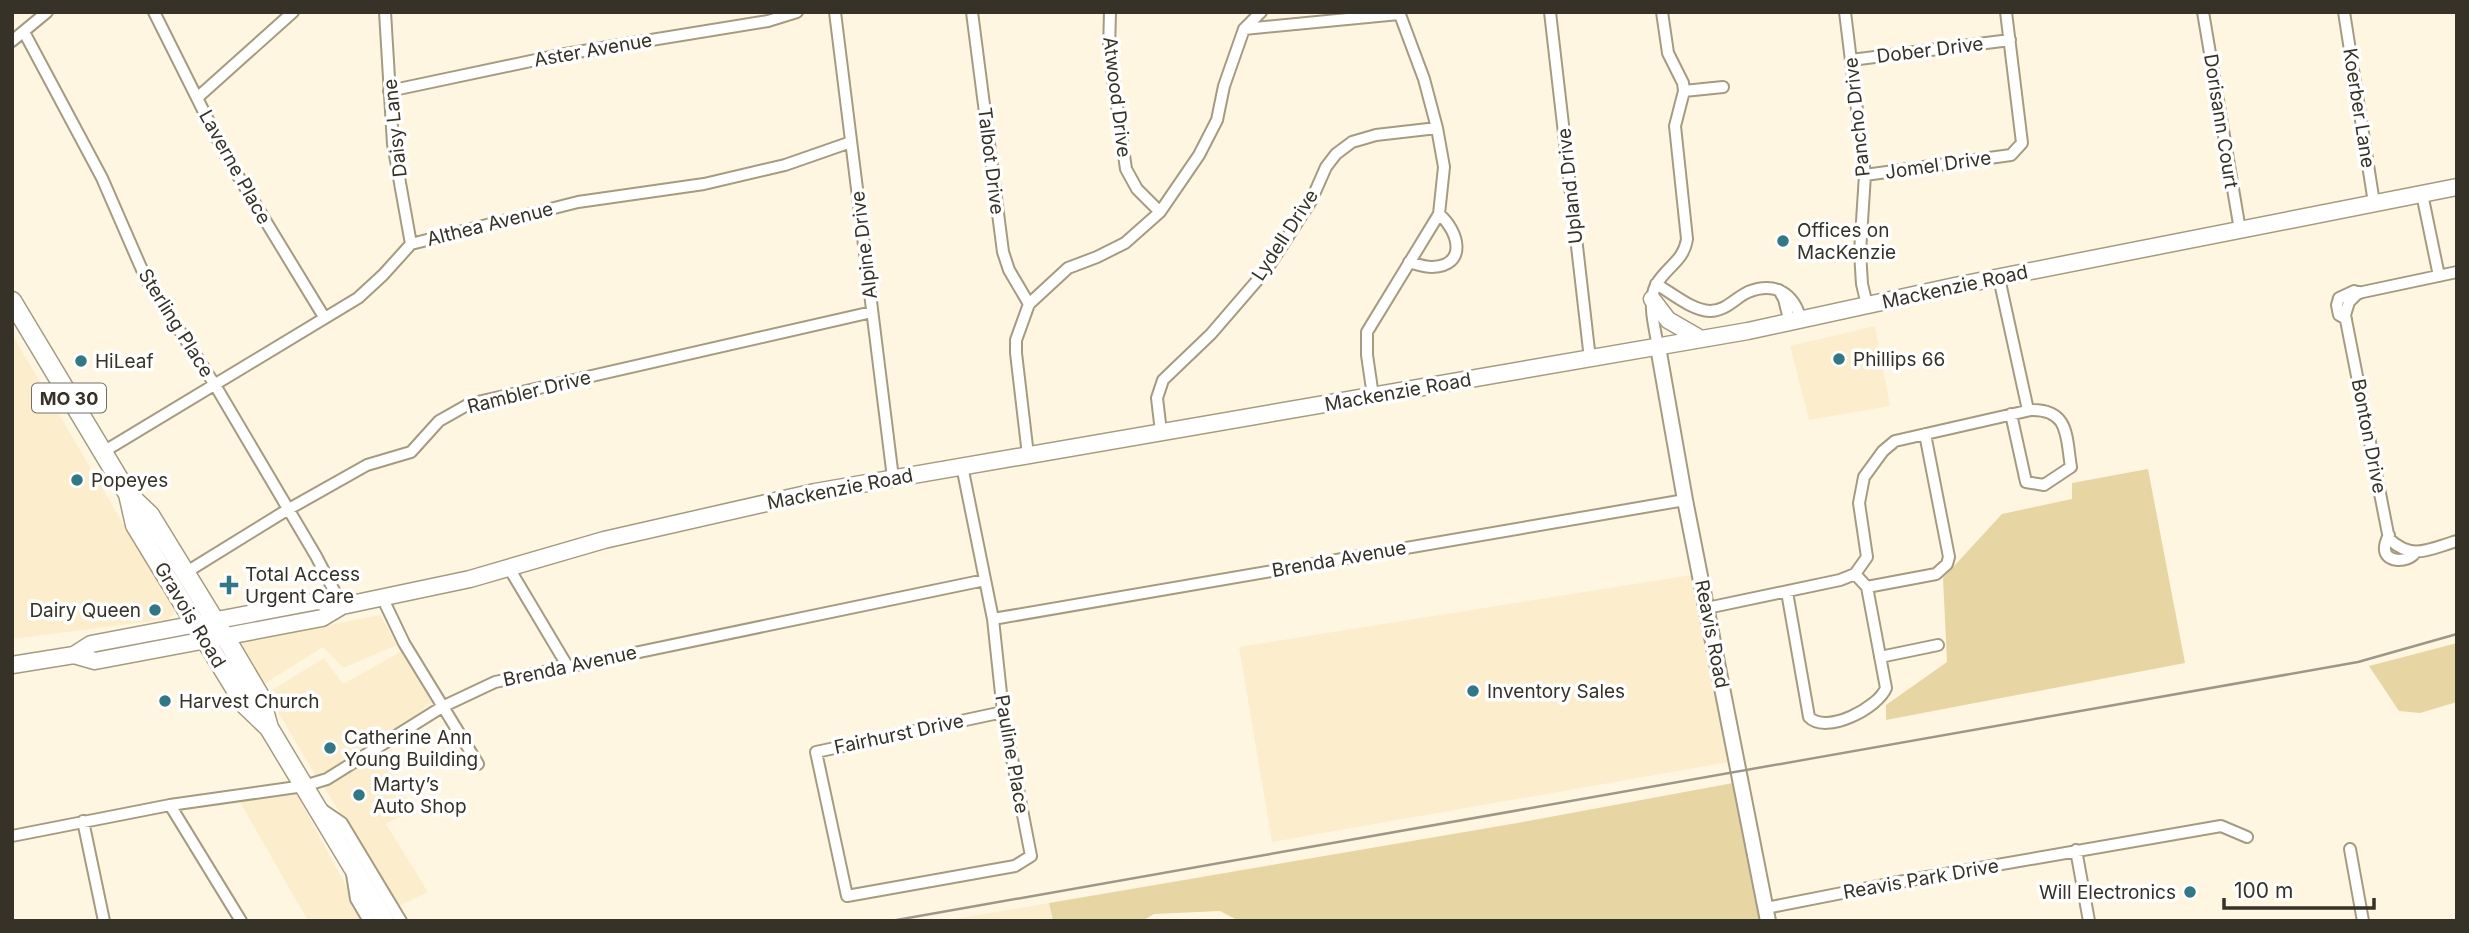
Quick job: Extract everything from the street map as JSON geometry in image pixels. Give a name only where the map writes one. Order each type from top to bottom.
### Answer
[{"type":"main road","name":"Mackenzie Road","points":[[74,655],[95,661],[206,640],[219,629],[318,601],[342,606],[509,568],[630,533],[815,492],[1701,340],[2457,187]]},
{"type":"main road","points":[[1654,292],[1668,320],[1701,340]]},
{"type":"main road","name":"Gravois Road","points":[[12,301],[128,494],[150,515],[260,696],[269,728]]},
{"type":"main road","name":"Gravois Road","points":[[128,494],[135,525],[245,705],[269,728],[385,921]]},
{"type":"main road","name":"Mackenzie Road","points":[[12,665],[74,655],[91,644],[196,624],[219,629]]},
{"type":"street","points":[[12,41],[47,12]]},
{"type":"street","name":"Laverne Place","points":[[154,12],[241,182],[324,317]]},
{"type":"street","points":[[197,98],[293,12]]},
{"type":"street","name":"Daisy Lane","points":[[386,12],[393,144],[411,244]]},
{"type":"street","name":"Aster Avenue","points":[[389,91],[559,55],[768,21],[797,12]]},
{"type":"street","name":"Alpine Drive","points":[[835,12],[893,478]]},
{"type":"street","name":"Talbot Drive","points":[[972,12],[1003,252],[1009,271],[1029,304]]},
{"type":"street","name":"Atwood Drive","points":[[1110,12],[1109,51],[1126,169],[1137,189],[1160,212]]},
{"type":"street","points":[[1028,455],[1016,340],[1029,304],[1068,268],[1125,243],[1160,212],[1199,155],[1217,120],[1224,86],[1244,29],[1261,12]]},
{"type":"street","name":"Upland Drive","points":[[1550,12],[1590,359]]},
{"type":"street","points":[[1658,347],[1654,292],[1683,255],[1687,239],[1675,126],[1684,91],[1681,75],[1668,53],[1662,12]]},
{"type":"street","name":"Pancho Drive","points":[[1845,12],[1865,175],[1860,252],[1861,276],[1867,305]]},
{"type":"street","points":[[2006,12],[2010,40]]},
{"type":"street","name":"Dorisann Court","points":[[2203,12],[2240,230]]},
{"type":"street","name":"Koerber Lane","points":[[2344,12],[2374,203]]},
{"type":"street","points":[[1244,29],[1399,13],[1424,79],[1444,167],[1439,214],[1367,332],[1367,355],[1373,396]]},
{"type":"street","name":"Sterling Place","points":[[24,32],[102,178],[146,279],[215,385],[316,556],[342,606]]},
{"type":"street","name":"Dober Drive","points":[[1851,60],[2010,40]]},
{"type":"street","name":"Jomel Drive","points":[[1865,175],[2011,155],[2022,143],[2010,40]]},
{"type":"street","points":[[1684,91],[1723,87]]},
{"type":"street","name":"Lydell Drive","points":[[1161,432],[1157,398],[1163,380],[1211,334],[1267,269],[1311,201],[1326,167],[1336,153],[1352,142],[1376,135],[1437,128]]},
{"type":"street","name":"Althea Avenue","points":[[103,452],[358,298],[411,244],[578,202],[704,184],[785,165],[851,142]]},
{"type":"street","points":[[2422,194],[2439,276]]},
{"type":"street","points":[[1409,262],[1433,267],[1444,264],[1453,257],[1457,246],[1456,234],[1450,223],[1439,214]]},
{"type":"street","name":"Bonton Drive","points":[[2415,553],[2400,549],[2389,535],[2346,319],[2349,302],[2360,293],[2457,272]]},
{"type":"street","points":[[1999,278],[2028,411]]},
{"type":"street","points":[[1654,292],[1706,310],[1720,309],[1746,293],[1779,290],[1795,322]]},
{"type":"street","name":"Rambler Drive","points":[[185,573],[287,510],[367,465],[411,452],[439,421],[468,404],[872,312]]},
{"type":"street","name":"Reavis Road","points":[[1658,347],[1685,500],[1767,914]]},
{"type":"street","points":[[1707,608],[1840,580],[1855,574],[1867,557],[1859,503],[1864,478],[1875,459],[1895,441],[2011,414],[2043,409],[2053,412],[2063,423],[2071,467],[2044,485],[2026,482],[2011,414]]},
{"type":"street","points":[[1867,587],[1936,574],[1947,564],[1949,557],[1925,434]]},
{"type":"street","name":"Pauline Place","points":[[847,896],[1015,866],[1031,856],[1003,712],[993,619],[962,466]]},
{"type":"street","name":"Brenda Avenue","points":[[993,619],[1685,500]]},
{"type":"street","points":[[2389,535],[2384,547],[2386,553],[2392,559],[2403,561],[2412,558],[2415,553],[2457,541]]},
{"type":"street","points":[[509,568],[568,667]]},
{"type":"street","points":[[1787,592],[1810,717],[1813,721],[1822,723],[1842,719],[1863,712],[1876,703],[1886,688],[1867,587],[1855,574]]},
{"type":"street","name":"Brenda Avenue","points":[[12,836],[170,805],[304,786],[327,779],[442,707],[495,681],[985,580]]},
{"type":"street","points":[[382,597],[404,643],[478,764]]},
{"type":"street","points":[[1880,657],[1938,645]]},
{"type":"street","name":"Fairhurst Drive","points":[[847,896],[816,752],[1003,712]]},
{"type":"street","points":[[170,805],[241,921]]},
{"type":"street","name":"Gravois Road","points":[[315,805],[342,823],[401,921]]},
{"type":"street","points":[[83,821],[104,921]]},
{"type":"street","name":"Reavis Park Drive","points":[[1767,914],[2076,850],[2221,826],[2247,837]]},
{"type":"street","points":[[2350,849],[2363,921]]},
{"type":"street","points":[[2076,850],[2089,921]]},
{"type":"street","name":"Gravois Road","points":[[351,864],[356,899],[369,921]]},
{"type":"shaded area","points":[[1875,326],[1890,406],[1809,420],[1790,346]]},
{"type":"shaded area","points":[[12,334],[175,612],[168,619],[12,639]]},
{"type":"shaded area","points":[[2148,469],[2185,663],[1886,720],[1886,705],[1947,662],[1943,578],[2002,514],[2072,499],[2072,483]]},
{"type":"shaded area","points":[[1691,575],[1729,762],[1272,842],[1239,647]]},
{"type":"shaded area","points":[[380,615],[397,645],[343,668],[323,647],[261,686],[237,643]]},
{"type":"shaded area","points":[[2457,643],[2457,702],[2420,713],[2399,711],[2369,666]]},
{"type":"shaded area","points":[[402,651],[432,702],[410,720],[317,778],[267,693],[324,658],[343,684]]},
{"type":"shaded area","points":[[380,753],[413,810],[386,824],[428,892],[399,906],[323,786]]},
{"type":"shaded area","points":[[1733,783],[1739,801],[1762,921],[1239,921],[1220,911],[1154,914],[1142,921],[1053,921],[1049,903],[1523,822]]},
{"type":"shaded area","points":[[296,793],[365,921],[308,921],[240,802]]},
{"type":"shaded area","points":[[1049,903],[1052,921],[942,921]]},
{"type":"railway","points":[[891,921],[2358,662],[2457,634]]},
{"type":"place","name":"Offices on MacKenzie","points":[[1783,241]]},
{"type":"place","name":"Phillips 66","points":[[1839,359]]},
{"type":"place","name":"HiLeaf","points":[[81,361]]},
{"type":"place","name":"Popeyes","points":[[77,480]]},
{"type":"place","name":"Total Access Urgent Care","points":[[229,585]]},
{"type":"place","name":"Dairy Queen","points":[[155,610]]},
{"type":"place","name":"Inventory Sales","points":[[1473,691]]},
{"type":"place","name":"Harvest Church","points":[[165,701]]},
{"type":"place","name":"Catherine Ann Young Building","points":[[330,748]]},
{"type":"place","name":"Marty’s Auto Shop","points":[[359,795]]},
{"type":"place","name":"Will Electronics","points":[[2190,892]]}]
